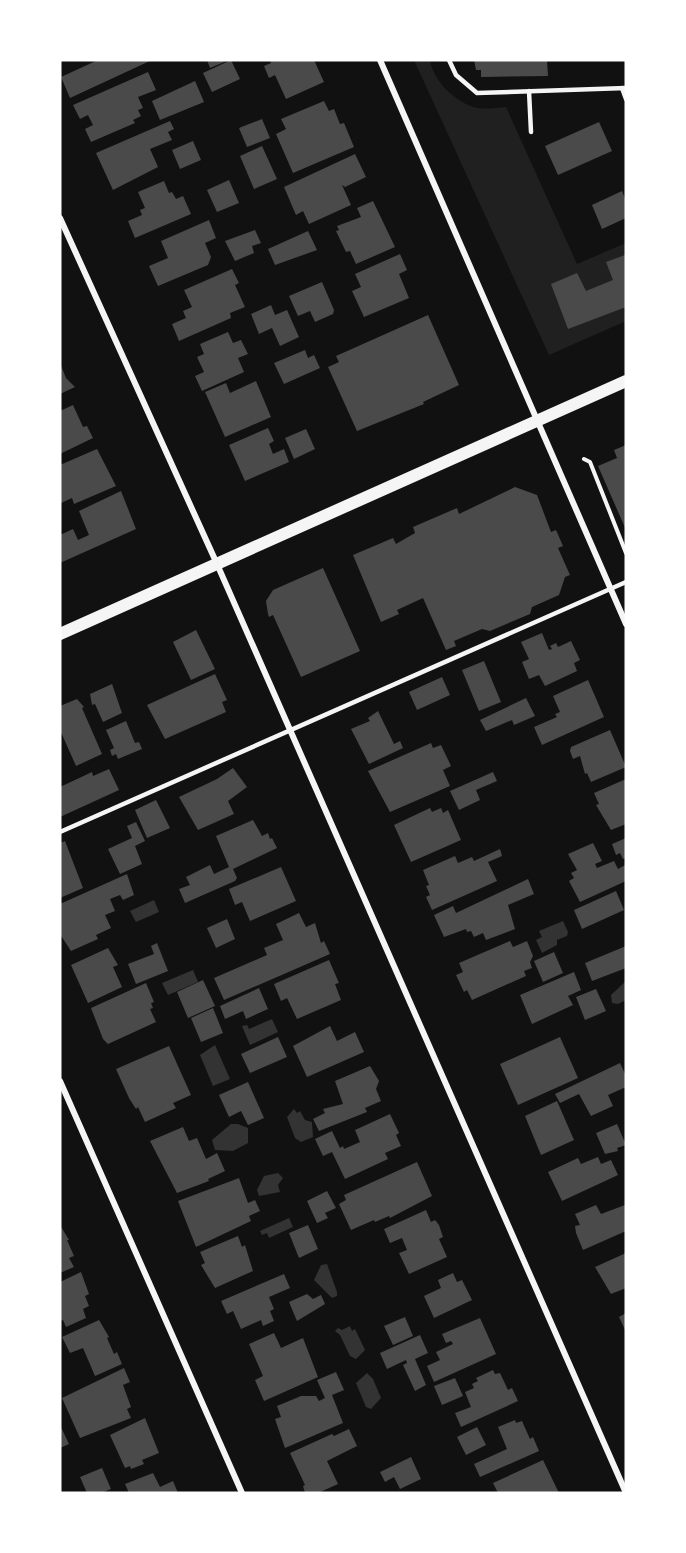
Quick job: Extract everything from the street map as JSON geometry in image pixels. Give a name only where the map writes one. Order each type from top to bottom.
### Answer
[{"type":"main road","points":[[60,634],[626,381]]},
{"type":"street","points":[[380,60],[539,419],[626,624]]},
{"type":"street","points":[[60,218],[217,564],[626,1493]]},
{"type":"street","points":[[60,1081],[242,1493]]},
{"type":"lane","points":[[449,60],[456,75],[477,93],[624,88],[626,99]]},
{"type":"lane","points":[[530,91],[531,132]]},
{"type":"lane","points":[[60,832],[291,732],[626,582]]},
{"type":"path","points":[[584,459],[590,462],[626,553]]},
{"type":"shaded area","points":[[414,60],[430,60],[435,75],[458,100],[473,107],[506,107],[577,264],[626,243],[626,321],[549,355]]},
{"type":"shaded area","points":[[154,900],[159,912],[136,922],[130,911]]},
{"type":"shaded area","points":[[563,921],[568,932],[567,936],[557,940],[557,945],[542,953],[536,940],[542,937],[539,931]]},
{"type":"shaded area","points":[[193,970],[198,982],[168,995],[162,983]]},
{"type":"shaded area","points":[[626,981],[626,1000],[618,1004],[612,1003],[611,995]]},
{"type":"shaded area","points":[[272,1019],[278,1032],[250,1045],[242,1026],[247,1025],[249,1029]]},
{"type":"shaded area","points":[[215,1045],[230,1079],[213,1086],[200,1055]]},
{"type":"shaded area","points":[[294,1109],[297,1113],[300,1111],[305,1120],[312,1122],[313,1137],[301,1142],[295,1138],[287,1117]]},
{"type":"shaded area","points":[[231,1124],[248,1128],[248,1143],[233,1151],[215,1150],[212,1140]]},
{"type":"shaded area","points":[[278,1173],[283,1178],[278,1185],[280,1192],[259,1196],[257,1190],[264,1176]]},
{"type":"shaded area","points":[[289,1218],[293,1227],[269,1238],[267,1233],[262,1235],[260,1231]]},
{"type":"shaded area","points":[[327,1264],[337,1292],[337,1296],[332,1298],[314,1280],[321,1265]]},
{"type":"shaded area","points":[[350,1326],[352,1331],[355,1329],[365,1350],[356,1359],[350,1356],[340,1335],[335,1331],[338,1328],[342,1330]]},
{"type":"shaded area","points":[[367,1373],[373,1379],[381,1398],[371,1409],[366,1407],[356,1383]]},
{"type":"building","points":[[98,60],[152,60],[70,98],[61,77]]},
{"type":"building","points":[[207,60],[229,60],[210,68]]},
{"type":"building","points":[[231,60],[240,79],[212,92],[203,73]]},
{"type":"building","points":[[270,60],[314,60],[324,82],[286,99],[275,75],[269,78],[264,66],[271,63]]},
{"type":"building","points":[[474,60],[547,60],[548,76],[481,77],[481,70],[476,70]]},
{"type":"building","points":[[148,72],[156,90],[138,97],[143,108],[138,110],[141,116],[133,120],[135,123],[91,142],[85,129],[93,125],[88,115],[80,119],[73,105]]},
{"type":"building","points":[[195,81],[204,102],[160,120],[152,101]]},
{"type":"building","points":[[324,101],[329,111],[334,109],[340,124],[344,123],[354,147],[293,173],[276,134],[286,129],[281,119]]},
{"type":"building","points":[[262,119],[270,138],[247,147],[239,128]]},
{"type":"building","points":[[170,121],[174,129],[168,132],[172,140],[150,149],[158,167],[113,190],[96,153]]},
{"type":"building","points":[[599,122],[612,151],[558,175],[545,146]]},
{"type":"building","points":[[193,141],[201,160],[180,169],[172,150]]},
{"type":"building","points":[[262,146],[277,179],[254,189],[240,156]]},
{"type":"building","points":[[355,154],[366,177],[345,187],[342,185],[351,205],[309,224],[303,211],[296,215],[284,187]]},
{"type":"building","points":[[229,180],[239,203],[217,212],[207,190]]},
{"type":"building","points":[[164,181],[169,193],[172,192],[176,199],[183,196],[191,214],[135,238],[128,221],[142,215],[140,210],[145,208],[138,192]]},
{"type":"building","points":[[622,191],[626,201],[626,218],[602,229],[592,205]]},
{"type":"building","points":[[373,201],[395,247],[356,264],[350,251],[346,252],[336,231],[339,230],[337,226],[361,217],[357,208]]},
{"type":"building","points":[[209,220],[216,238],[205,243],[211,257],[208,265],[158,286],[149,266],[168,258],[161,241]]},
{"type":"building","points":[[255,230],[261,243],[252,246],[254,253],[235,261],[225,241]]},
{"type":"building","points":[[308,231],[317,250],[275,265],[268,249]]},
{"type":"building","points":[[400,254],[407,270],[399,274],[409,298],[364,317],[352,291],[361,287],[355,274]]},
{"type":"building","points":[[625,255],[626,307],[568,329],[551,284],[577,273],[586,291],[613,280],[606,262]]},
{"type":"building","points":[[232,269],[239,283],[235,285],[245,307],[230,313],[231,318],[179,341],[172,324],[186,318],[183,311],[192,307],[184,290]]},
{"type":"building","points":[[322,282],[334,310],[333,314],[315,322],[310,311],[298,316],[289,296]]},
{"type":"building","points":[[271,305],[275,315],[287,310],[299,337],[280,346],[272,328],[259,334],[251,314]]},
{"type":"building","points":[[428,315],[459,385],[423,402],[424,404],[357,431],[328,367],[339,362],[336,356]]},
{"type":"building","points":[[228,332],[233,343],[241,340],[248,354],[238,358],[244,372],[202,391],[195,376],[204,372],[197,357],[204,354],[200,344]]},
{"type":"building","points":[[305,350],[308,358],[314,355],[320,368],[284,384],[274,363]]},
{"type":"building","points":[[60,363],[66,378],[75,387],[60,394]]},
{"type":"building","points":[[256,381],[271,417],[225,437],[205,392],[226,383],[230,393]]},
{"type":"building","points":[[73,405],[83,427],[87,426],[93,438],[60,454],[60,411]]},
{"type":"building","points":[[268,428],[274,441],[269,444],[273,454],[284,449],[289,462],[245,481],[229,445]]},
{"type":"building","points":[[306,429],[315,449],[294,459],[285,438]]},
{"type":"building","points":[[626,445],[626,530],[598,466],[617,458],[614,450]]},
{"type":"building","points":[[97,449],[116,486],[74,504],[72,498],[61,503],[60,465]]},
{"type":"building","points":[[515,487],[537,495],[551,532],[556,530],[563,546],[558,548],[570,575],[565,577],[559,595],[532,607],[530,614],[490,631],[482,629],[454,641],[456,646],[446,650],[423,598],[397,610],[399,614],[381,622],[353,555],[393,538],[396,544],[415,533],[413,527],[457,508],[459,514]]},
{"type":"building","points":[[121,491],[136,529],[60,563],[60,535],[73,529],[78,540],[89,535],[79,511]]},
{"type":"building","points":[[323,568],[360,651],[301,677],[273,615],[269,617],[266,601],[273,590]]},
{"type":"building","points":[[196,630],[215,669],[191,680],[173,642]]},
{"type":"building","points":[[542,633],[549,650],[552,649],[550,646],[556,643],[558,647],[571,641],[580,660],[574,663],[577,671],[545,686],[539,675],[529,679],[522,662],[529,659],[521,642]]},
{"type":"building","points":[[484,661],[501,702],[479,711],[462,670]]},
{"type":"building","points":[[215,674],[227,700],[222,702],[226,712],[165,739],[147,705]]},
{"type":"building","points":[[442,677],[450,695],[417,710],[409,692]]},
{"type":"building","points":[[588,680],[604,717],[542,745],[534,727],[557,717],[555,714],[560,712],[553,696]]},
{"type":"building","points":[[112,684],[122,713],[103,722],[95,704],[92,705],[90,694]]},
{"type":"building","points":[[526,698],[535,716],[514,725],[512,720],[486,731],[480,720]]},
{"type":"building","points":[[77,699],[84,707],[82,708],[102,754],[76,766],[60,730],[60,706]]},
{"type":"building","points":[[378,711],[394,744],[400,741],[403,748],[369,764],[351,729],[370,721],[368,718]]},
{"type":"building","points":[[126,721],[135,743],[139,742],[142,749],[118,759],[116,754],[112,756],[110,750],[114,748],[106,730]]},
{"type":"building","points":[[610,730],[626,767],[591,782],[587,773],[585,774],[580,756],[573,759],[571,747]]},
{"type":"building","points":[[431,743],[433,748],[441,745],[451,766],[443,770],[450,786],[390,812],[368,771]]},
{"type":"building","points":[[233,768],[247,787],[228,801],[234,814],[198,830],[179,797],[217,779]]},
{"type":"building","points":[[109,769],[119,790],[60,817],[60,787],[92,772],[93,776]]},
{"type":"building","points":[[493,772],[497,781],[476,790],[480,800],[459,810],[450,791]]},
{"type":"building","points":[[626,779],[626,824],[611,830],[596,805],[599,804],[594,793]]},
{"type":"building","points":[[156,800],[170,828],[147,838],[135,810]]},
{"type":"building","points":[[430,808],[432,812],[441,808],[443,813],[448,810],[461,840],[411,862],[394,825]]},
{"type":"building","points":[[253,820],[262,836],[268,833],[277,848],[233,869],[237,878],[235,881],[185,903],[179,889],[190,885],[186,877],[210,865],[214,874],[229,867],[216,836]]},
{"type":"building","points":[[136,822],[145,841],[135,846],[142,864],[120,874],[108,849],[132,838],[127,826]]},
{"type":"building","points":[[626,838],[626,858],[623,859],[620,853],[616,855],[612,844]]},
{"type":"building","points":[[65,841],[83,888],[60,898],[60,843]]},
{"type":"building","points":[[593,843],[602,861],[595,864],[597,868],[614,861],[618,869],[625,865],[626,881],[580,902],[569,881],[574,878],[571,873],[577,870],[568,854]]},
{"type":"building","points":[[500,849],[502,856],[488,862],[497,881],[432,910],[426,897],[430,895],[426,886],[429,885],[423,870],[455,856],[458,863],[472,857],[474,861]]},
{"type":"building","points":[[281,867],[296,901],[250,921],[242,902],[235,905],[229,889]]},
{"type":"building","points":[[127,874],[134,895],[123,900],[120,895],[110,899],[115,911],[105,915],[111,928],[96,935],[98,939],[71,951],[60,934],[60,904]]},
{"type":"building","points":[[528,879],[534,894],[508,905],[515,929],[486,940],[483,933],[474,937],[471,931],[467,932],[466,929],[444,937],[434,915],[453,906],[456,913]]},
{"type":"building","points":[[616,891],[624,910],[582,929],[574,910]]},
{"type":"building","points":[[299,913],[306,927],[315,923],[321,943],[324,941],[330,954],[224,1000],[214,978],[267,955],[264,948],[283,940],[276,924]]},
{"type":"building","points":[[227,919],[235,939],[216,948],[207,928]]},
{"type":"building","points":[[510,941],[513,947],[527,941],[533,956],[530,962],[532,968],[524,971],[526,976],[472,1000],[467,990],[464,992],[456,975],[463,972],[459,963]]},
{"type":"building","points":[[157,943],[168,971],[136,984],[128,964],[154,954],[151,946]]},
{"type":"building","points":[[626,946],[626,968],[592,981],[585,963]]},
{"type":"building","points":[[108,948],[118,965],[113,967],[122,987],[88,1003],[71,965]]},
{"type":"building","points":[[554,952],[563,973],[543,982],[534,961]]},
{"type":"building","points":[[329,960],[339,983],[335,984],[341,1000],[297,1019],[287,998],[281,1001],[274,984]]},
{"type":"building","points":[[574,972],[581,990],[568,996],[573,1005],[532,1024],[520,995]]},
{"type":"building","points":[[203,980],[215,1006],[188,1018],[177,992]]},
{"type":"building","points":[[146,983],[154,1002],[151,1003],[153,1008],[150,1009],[156,1022],[108,1044],[103,1039],[91,1008]]},
{"type":"building","points":[[259,988],[268,1009],[246,1019],[243,1011],[225,1019],[220,1006]]},
{"type":"building","points":[[596,989],[606,1011],[585,1020],[576,997]]},
{"type":"building","points":[[213,1008],[223,1033],[201,1042],[191,1018]]},
{"type":"building","points":[[330,1026],[337,1041],[355,1032],[364,1052],[307,1077],[293,1046]]},
{"type":"building","points":[[278,1037],[287,1057],[250,1073],[241,1054]]},
{"type":"building","points":[[560,1037],[578,1078],[518,1105],[500,1064]]},
{"type":"building","points":[[169,1046],[191,1095],[173,1103],[176,1108],[145,1122],[138,1107],[136,1109],[129,1098],[116,1069]]},
{"type":"building","points":[[620,1063],[626,1076],[626,1087],[608,1095],[613,1106],[591,1116],[579,1094],[560,1103],[555,1094]]},
{"type":"building","points":[[370,1066],[379,1081],[376,1089],[381,1101],[365,1108],[367,1112],[319,1131],[313,1119],[325,1113],[323,1109],[343,1104],[335,1081]]},
{"type":"building","points":[[248,1082],[264,1118],[248,1125],[241,1111],[229,1117],[219,1095]]},
{"type":"building","points":[[557,1101],[574,1140],[541,1155],[525,1116]]},
{"type":"building","points":[[390,1114],[399,1133],[396,1135],[401,1146],[385,1153],[388,1159],[345,1179],[332,1152],[323,1156],[315,1139],[332,1131],[340,1148],[343,1146],[344,1149],[360,1142],[355,1130]]},
{"type":"building","points":[[617,1124],[626,1145],[617,1148],[618,1151],[605,1154],[596,1133]]},
{"type":"building","points":[[183,1127],[189,1141],[197,1138],[206,1159],[217,1153],[225,1171],[208,1179],[209,1181],[177,1193],[150,1141]]},
{"type":"building","points":[[598,1157],[601,1164],[611,1160],[618,1175],[562,1201],[548,1172],[578,1158],[581,1164]]},
{"type":"building","points":[[417,1162],[432,1196],[390,1218],[389,1216],[375,1222],[374,1220],[351,1230],[339,1204],[346,1200],[344,1195]]},
{"type":"building","points":[[239,1178],[248,1203],[255,1200],[260,1211],[249,1216],[251,1221],[196,1247],[178,1201]]},
{"type":"building","points":[[327,1191],[336,1208],[325,1213],[328,1218],[317,1223],[307,1201]]},
{"type":"building","points":[[596,1205],[601,1214],[625,1205],[626,1231],[583,1250],[576,1233],[575,1226],[580,1225],[575,1214]]},
{"type":"building","points":[[426,1210],[431,1222],[435,1220],[439,1225],[443,1237],[439,1239],[447,1257],[409,1274],[399,1253],[407,1250],[402,1238],[390,1243],[384,1229]]},
{"type":"building","points":[[60,1225],[69,1240],[67,1240],[74,1256],[69,1258],[74,1267],[60,1273]]},
{"type":"building","points":[[308,1225],[318,1249],[299,1258],[289,1233]]},
{"type":"building","points":[[238,1236],[242,1247],[245,1245],[253,1271],[215,1288],[201,1265],[205,1263],[200,1252]]},
{"type":"building","points":[[626,1253],[626,1288],[611,1294],[595,1267]]},
{"type":"building","points":[[81,1272],[89,1294],[85,1296],[89,1306],[83,1309],[86,1318],[66,1327],[63,1320],[60,1321],[60,1282]]},
{"type":"building","points":[[453,1273],[457,1282],[462,1280],[472,1300],[434,1318],[424,1296],[441,1288],[438,1280]]},
{"type":"building","points":[[284,1274],[290,1288],[269,1297],[274,1309],[270,1311],[274,1321],[263,1326],[261,1320],[241,1329],[233,1311],[227,1314],[221,1301]]},
{"type":"building","points":[[307,1294],[313,1299],[321,1295],[325,1304],[297,1321],[289,1302]]},
{"type":"building","points":[[626,1313],[626,1332],[619,1317]]},
{"type":"building","points":[[405,1317],[413,1336],[393,1345],[384,1326]]},
{"type":"building","points":[[480,1318],[496,1354],[434,1382],[427,1366],[440,1360],[436,1352],[453,1344],[451,1341],[446,1343],[442,1334]]},
{"type":"building","points":[[99,1320],[109,1337],[107,1338],[114,1354],[117,1352],[122,1364],[95,1376],[83,1348],[70,1353],[62,1337]]},
{"type":"building","points":[[274,1333],[281,1348],[303,1338],[318,1377],[264,1401],[255,1380],[263,1376],[249,1344]]},
{"type":"building","points":[[420,1335],[428,1353],[415,1359],[426,1385],[415,1391],[403,1365],[407,1363],[406,1360],[387,1369],[380,1353]]},
{"type":"building","points":[[124,1368],[130,1382],[123,1385],[131,1407],[127,1409],[131,1418],[80,1438],[62,1398]]},
{"type":"building","points":[[493,1370],[495,1374],[500,1373],[508,1390],[512,1388],[518,1401],[461,1427],[455,1413],[471,1407],[465,1392],[474,1388],[472,1384],[478,1381],[476,1378]]},
{"type":"building","points":[[336,1372],[344,1390],[332,1395],[343,1423],[285,1448],[275,1419],[281,1417],[277,1406],[301,1396],[316,1396],[319,1401],[325,1398],[317,1380]]},
{"type":"building","points":[[455,1378],[463,1396],[442,1405],[434,1386]]},
{"type":"building","points":[[145,1418],[159,1453],[142,1460],[144,1464],[131,1469],[130,1466],[125,1468],[110,1435]]},
{"type":"building","points":[[515,1420],[516,1423],[522,1421],[530,1439],[533,1437],[539,1451],[480,1477],[474,1464],[507,1449],[498,1427]]},
{"type":"building","points":[[60,1425],[69,1444],[60,1448]]},
{"type":"building","points":[[477,1427],[486,1445],[466,1455],[457,1437]]},
{"type":"building","points":[[349,1429],[357,1446],[327,1461],[338,1484],[318,1493],[305,1493],[303,1486],[305,1485],[290,1453]]},
{"type":"building","points":[[411,1457],[421,1479],[400,1489],[394,1477],[385,1482],[380,1472]]},
{"type":"building","points":[[543,1460],[559,1493],[498,1493],[493,1483]]},
{"type":"building","points":[[102,1468],[111,1489],[101,1493],[87,1493],[80,1477]]},
{"type":"building","points":[[153,1473],[160,1487],[173,1481],[178,1493],[129,1493],[125,1484]]}]
